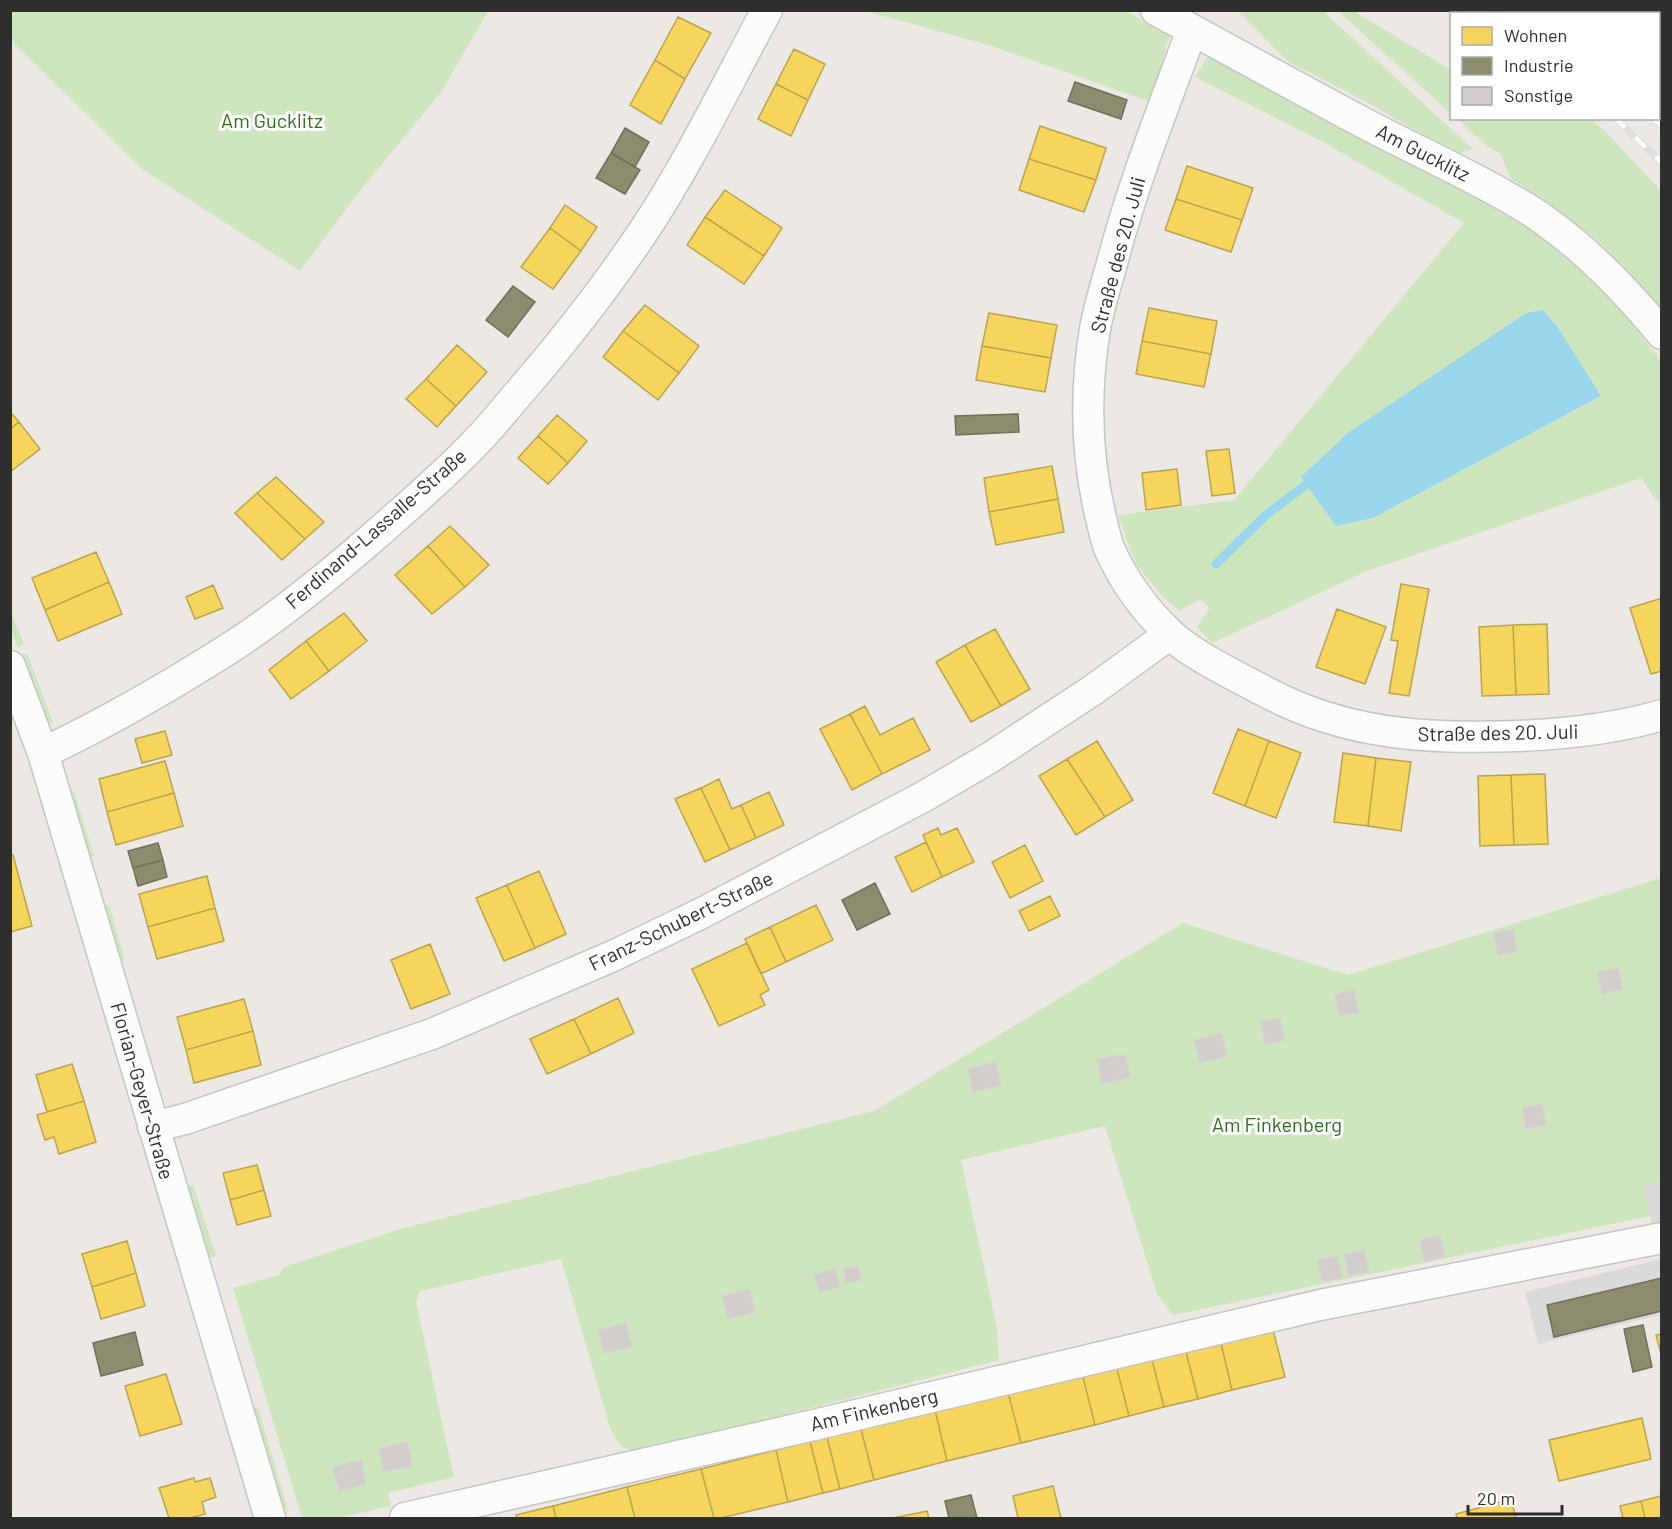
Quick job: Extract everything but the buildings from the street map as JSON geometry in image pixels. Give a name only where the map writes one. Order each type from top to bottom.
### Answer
[{"type":"street","name":"Ferdinand-Lassalle-Straße","points":[[43,753],[90,730],[177,680],[234,645],[282,611],[329,575],[414,502],[478,440],[574,328],[645,229],[691,154],[767,10]]},
{"type":"street","name":"Am Gucklitz","points":[[1156,10],[1361,122],[1467,174],[1527,208],[1577,246],[1614,281],[1662,334]]},
{"type":"street","name":"Straße des 20. Juli","points":[[1192,30],[1126,211],[1095,329],[1088,399],[1095,492],[1108,545],[1129,587],[1170,634],[1192,651],[1264,692],[1299,708],[1376,730],[1413,736],[1475,738],[1543,735],[1586,731],[1662,715]]},
{"type":"street","name":"Franz-Schubert-Straße","points":[[153,1127],[185,1119],[432,1035],[604,960],[700,914],[923,797],[981,763],[1093,690],[1170,634]]},
{"type":"street","name":"Florian-Geyer-Straße","points":[[10,666],[43,753],[270,1518]]},
{"type":"street","name":"Am Finkenberg","points":[[405,1518],[814,1425],[1320,1305],[1662,1238]]},
{"type":"shaded area","points":[[1661,1182],[1661,1228],[1653,1230],[1644,1186]]},
{"type":"shaded area","points":[[1661,1259],[1661,1315],[1538,1344],[1525,1292]]},
{"type":"green space","name":"Am Gucklitz","points":[[10,11],[488,11],[442,91],[359,192],[300,271],[142,169],[14,43],[11,38]]},
{"type":"green space","points":[[865,11],[1125,11],[1171,35],[1166,46],[1153,103],[992,46]]},
{"type":"green space","points":[[1238,11],[1323,11],[1473,149],[1457,154],[1359,98],[1287,61]]},
{"type":"green space","points":[[1338,11],[1354,11],[1450,69],[1450,113]]},
{"type":"green space","points":[[1210,53],[1511,216],[1548,243],[1596,284],[1626,316],[1661,361],[1661,503],[1641,478],[1367,571],[1212,643],[1197,627],[1210,608],[1200,599],[1179,611],[1164,598],[1138,567],[1118,515],[1234,500],[1464,223],[1321,141],[1195,77]],"holes":[[[1543,310],[1557,325],[1600,397],[1373,518],[1336,526],[1302,477]]]},
{"type":"green space","points":[[1458,120],[1591,120],[1607,133],[1661,191],[1661,318],[1601,243],[1539,196],[1510,178],[1501,154],[1487,146]]},
{"type":"green space","points":[[11,613],[24,644],[18,648],[11,630]]},
{"type":"green space","points":[[27,653],[53,722],[48,724],[22,655]]},
{"type":"green space","points":[[74,791],[94,856],[87,859],[67,794]]},
{"type":"green space","name":"Am Finkenberg","points":[[1661,878],[1662,1182],[1644,1186],[1650,1216],[1173,1315],[1157,1294],[1105,1126],[961,1160],[997,1327],[999,1360],[635,1453],[620,1445],[611,1431],[561,1259],[420,1291],[416,1302],[454,1477],[388,1493],[391,1506],[337,1518],[302,1518],[233,1288],[279,1275],[284,1267],[400,1229],[874,1111],[1183,923],[1348,975]]},
{"type":"green space","points":[[109,905],[125,960],[117,962],[101,907]]},
{"type":"green space","points":[[193,1185],[216,1256],[208,1259],[185,1188]]},
{"type":"green space","points":[[258,1407],[289,1514],[280,1501],[252,1408]]},
{"type":"water","points":[[1543,310],[1557,326],[1601,396],[1373,518],[1336,526],[1301,477],[1349,432],[1526,313]]},
{"type":"waterway","points":[[1216,564],[1266,515],[1307,484]]},
{"type":"railway","points":[[1617,120],[1662,163]]},
{"type":"railway","points":[[1655,120],[1662,127]]}]
